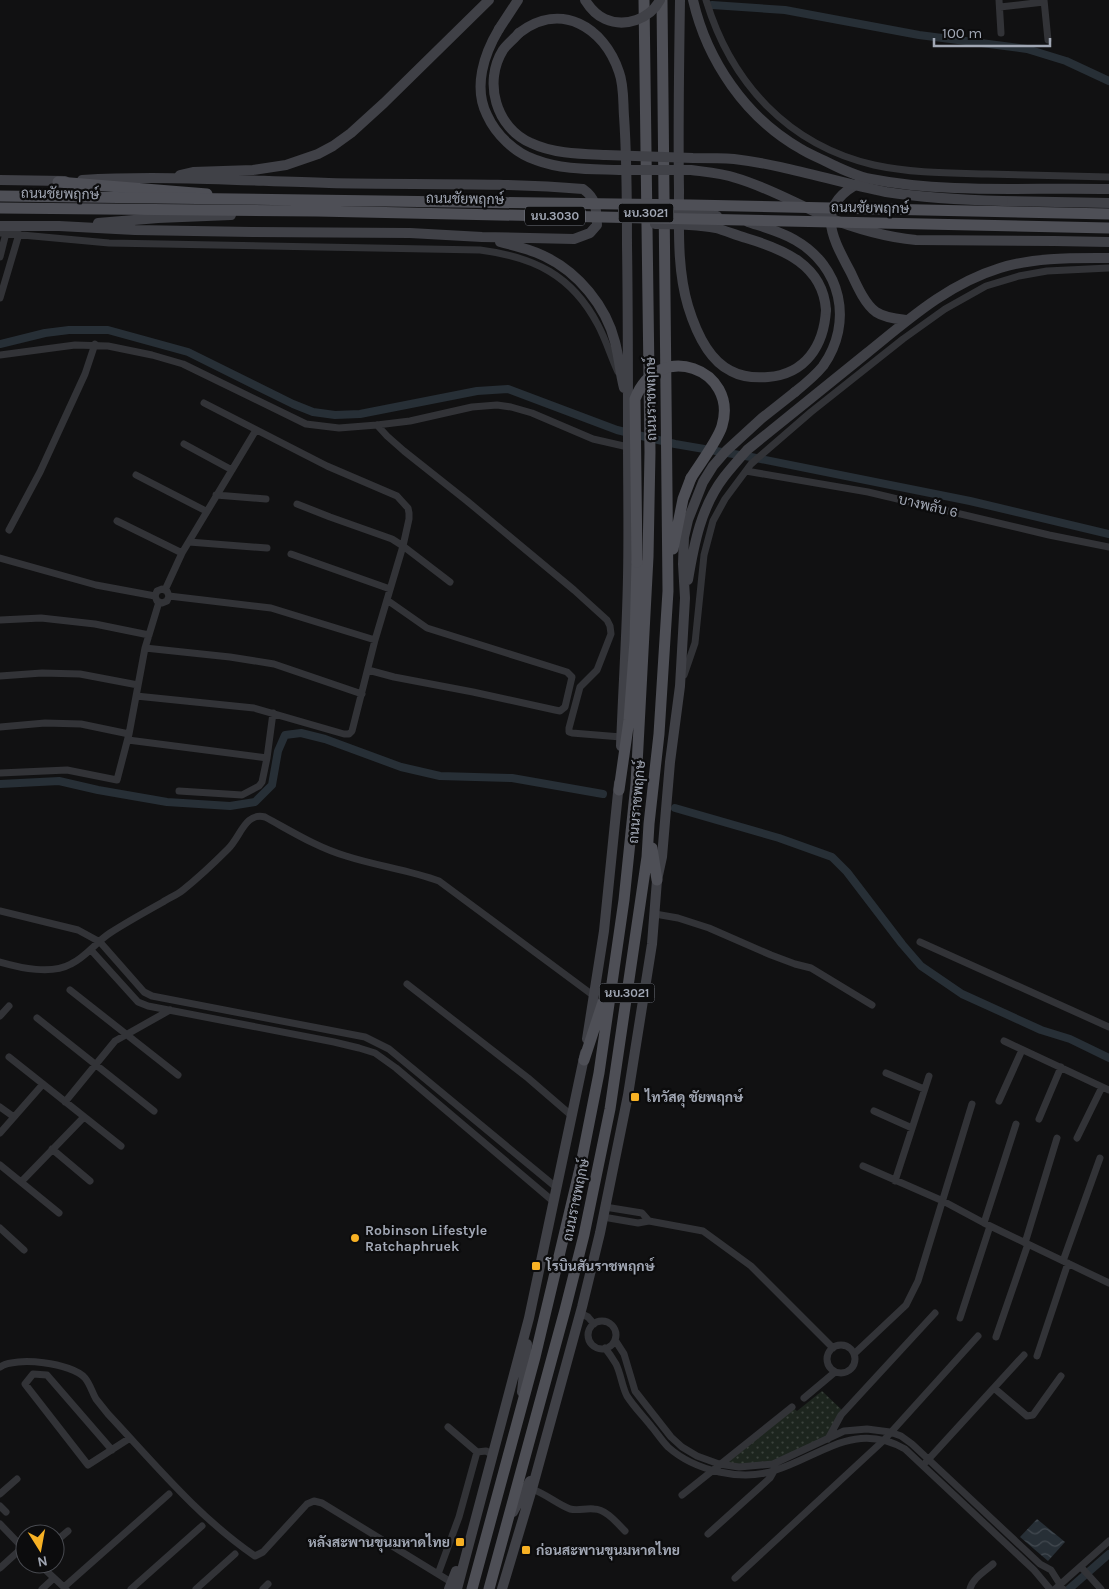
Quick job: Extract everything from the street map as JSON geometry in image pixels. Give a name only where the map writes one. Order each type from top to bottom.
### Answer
[{"type":"main road","points":[[167,179],[192,172],[253,170],[286,165],[318,154],[333,146],[351,133],[384,103],[489,0]]},
{"type":"main road","points":[[518,0],[490,44],[481,73],[483,109],[491,124],[505,141],[522,154],[536,160],[571,168],[691,170],[734,177],[755,184],[824,216],[875,234],[894,238],[916,240],[1109,242]]},
{"type":"main road","points":[[585,0],[597,14],[606,20],[627,22],[645,16],[661,0]]},
{"type":"main road","name":"ถนนราชพฤกษ์","points":[[472,1589],[549,1300],[580,1164],[599,1073],[624,900],[636,784],[648,557],[650,425],[644,0]]},
{"type":"main road","name":"ถนนราชพฤกษ์","points":[[490,1589],[506,1524],[566,1310],[598,1170],[610,1108],[647,857],[668,591],[661,0]]},
{"type":"main road","points":[[2,231],[158,218],[292,213],[661,224],[716,228],[784,251],[798,261],[818,282],[825,300],[826,310],[821,338],[813,353],[789,373],[775,377],[758,378],[743,376],[730,371],[712,356],[698,332],[688,307],[682,284],[679,248],[678,113],[680,0]]},
{"type":"main road","points":[[693,0],[705,39],[717,62],[740,97],[780,135],[802,150],[840,168],[869,179],[925,187],[1109,189]]},
{"type":"main road","name":"ถนนราชพฤกษ์","points":[[452,1587],[468,1544],[530,1318],[584,1060],[604,931],[619,790],[628,577],[628,402],[626,144],[620,74],[612,54],[592,30],[580,24],[562,20],[546,21],[528,26],[504,49],[497,62],[494,88],[498,110],[503,120],[514,132],[530,143],[556,151],[582,154],[733,159],[760,163],[886,192],[958,200],[1109,203]]},
{"type":"main road","points":[[58,182],[109,179],[167,179],[583,189],[595,202],[597,225],[590,233],[574,239],[410,233],[144,230],[59,226]]},
{"type":"main road","points":[[869,179],[840,196],[831,213],[830,226],[838,247],[871,308],[882,315],[906,320]]},
{"type":"main road","points":[[0,180],[58,182],[294,200],[679,209],[749,222],[794,239],[817,258],[834,281],[838,294],[840,313],[838,332],[833,348],[823,366],[811,379],[736,439],[713,466],[703,482],[688,520],[684,537],[685,598],[680,686],[670,762],[662,857],[657,880]]},
{"type":"main road","name":"ถนนชัยพฤกษ์","points":[[0,196],[691,205],[1109,214]]},
{"type":"main road","name":"ถนนชัยพฤกษ์","points":[[0,208],[327,211],[1109,228]]},
{"type":"main road","points":[[482,237],[525,248],[545,257],[566,270],[597,301],[609,323],[616,342],[622,381],[628,402]]},
{"type":"main road","points":[[685,598],[694,543],[702,518],[723,478],[746,450],[906,320],[958,286],[1002,268],[1058,258],[1109,258]]},
{"type":"main road","points":[[619,790],[629,720],[635,641],[637,562],[636,399],[639,390],[653,374],[667,366],[687,366],[708,376],[716,384],[723,400],[724,409],[722,427],[691,478],[683,499],[674,539],[668,591]]},
{"type":"main road","points":[[649,824],[657,880]]},
{"type":"main road","name":"นบ.3021","points":[[502,1589],[526,1511],[580,1313],[604,1212],[628,1095],[646,984],[655,914],[657,880]]},
{"type":"main road","name":"นบ.3021","points":[[584,1060],[612,973]]},
{"type":"main road","points":[[519,1418],[530,1318]]},
{"type":"main road","points":[[506,1524],[538,1464]]},
{"type":"main road","points":[[509,1589],[526,1511]]},
{"type":"street","points":[[706,0],[718,36],[730,60],[746,83],[760,100],[784,121],[801,134],[824,147],[873,165],[917,172],[1109,177]]},
{"type":"street","points":[[1001,33],[1000,4],[1044,1],[1048,40]]},
{"type":"street","points":[[0,257],[2,231],[109,243],[480,250],[503,253],[538,265],[558,276],[573,289],[598,326],[622,381]]},
{"type":"street","points":[[0,298],[19,234]]},
{"type":"street","points":[[680,686],[695,643],[704,555],[713,521],[725,499],[751,464],[811,412],[945,308],[986,286],[1019,276],[1047,271],[1109,268]]},
{"type":"street","points":[[9,530],[40,472],[85,374],[95,344]]},
{"type":"street","points":[[0,355],[95,344],[152,354],[183,364],[306,424],[339,428],[378,425],[472,407],[497,405],[511,407],[532,414],[592,439],[628,442]]},
{"type":"street","points":[[136,696],[254,708],[349,734],[352,731],[375,640],[403,546],[410,513],[404,502],[397,496],[346,476],[204,403]]},
{"type":"street","points":[[378,425],[404,451],[574,590],[607,620],[611,634],[597,670],[580,687],[569,732],[621,736]]},
{"type":"street","points":[[0,558],[96,585],[167,601],[167,593],[182,553],[256,430]]},
{"type":"street","points":[[184,444],[232,470]]},
{"type":"street","name":"บางพลับ 6","points":[[746,471],[868,492],[1049,535],[1109,546]]},
{"type":"street","points":[[136,476],[206,511]]},
{"type":"street","points":[[216,496],[266,499]]},
{"type":"street","points":[[297,504],[330,518],[392,539],[450,582]]},
{"type":"street","points":[[117,522],[182,553]]},
{"type":"street","points":[[189,542],[267,548]]},
{"type":"street","points":[[291,554],[390,589]]},
{"type":"street","points":[[0,773],[67,770],[118,779],[129,737],[145,648],[160,589],[167,593],[271,608],[375,640]]},
{"type":"street","points":[[368,670],[560,711],[565,707],[572,677],[567,672],[427,628],[387,600]]},
{"type":"street","points":[[0,620],[41,618],[95,624],[149,635]]},
{"type":"street","points":[[145,648],[230,657],[274,664],[362,694]]},
{"type":"street","points":[[0,676],[42,673],[80,674],[138,684]]},
{"type":"street","points":[[179,791],[242,795],[253,790],[262,782],[268,758],[273,713]]},
{"type":"street","points":[[0,727],[45,723],[81,724],[129,737],[268,758]]},
{"type":"street","points":[[0,962],[45,970],[71,965],[108,934],[182,891],[228,849],[249,820],[260,816],[334,852],[439,881],[594,996]]},
{"type":"street","points":[[0,910],[78,930],[100,942],[144,992],[152,996],[364,1037],[390,1049],[557,1188]]},
{"type":"street","points":[[655,914],[678,918],[708,928],[771,955],[811,968],[872,1005]]},
{"type":"street","points":[[920,942],[1109,1027]]},
{"type":"street","points":[[91,950],[138,1002],[148,1006],[334,1042],[375,1054],[396,1068],[554,1202]]},
{"type":"street","points":[[407,984],[528,1078],[572,1116]]},
{"type":"street","points":[[70,990],[178,1075]]},
{"type":"street","points":[[0,1016],[9,1006]]},
{"type":"street","points":[[65,1102],[115,1041],[170,1010]]},
{"type":"street","points":[[37,1018],[154,1111]]},
{"type":"street","points":[[1004,1041],[1106,1088],[1077,1138]]},
{"type":"street","points":[[999,1101],[1022,1050]]},
{"type":"street","points":[[9,1057],[121,1146]]},
{"type":"street","points":[[396,1068],[404,1061]]},
{"type":"street","points":[[1039,1119],[1061,1067]]},
{"type":"street","points":[[886,1073],[924,1089]]},
{"type":"street","points":[[895,1181],[929,1076]]},
{"type":"street","points":[[0,1133],[43,1084]]},
{"type":"street","points":[[854,1354],[906,1306],[918,1281],[972,1104]]},
{"type":"street","points":[[0,1107],[14,1118]]},
{"type":"street","points":[[874,1111],[912,1128]]},
{"type":"street","points":[[21,1182],[84,1117]]},
{"type":"street","points":[[960,1318],[1016,1124]]},
{"type":"street","points":[[996,1337],[1027,1243],[1057,1138]]},
{"type":"street","points":[[52,1149],[90,1180]]},
{"type":"street","points":[[1037,1356],[1100,1158]]},
{"type":"street","points":[[0,1166],[59,1213]]},
{"type":"street","points":[[864,1166],[943,1201],[987,1225],[1109,1283]]},
{"type":"street","points":[[604,1212],[642,1213],[649,1221]]},
{"type":"street","points":[[604,1212],[638,1223],[649,1221],[703,1231],[751,1266],[833,1348]]},
{"type":"street","points":[[0,1228],[24,1250]]},
{"type":"street","points":[[580,1313],[588,1317],[594,1324]]},
{"type":"street","points":[[829,1442],[841,1415],[935,1313]]},
{"type":"street","points":[[602,1321],[610,1324],[616,1331],[615,1340],[609,1347],[596,1347],[589,1341],[588,1331],[594,1324],[602,1321]]},
{"type":"street","points":[[735,1578],[884,1440],[978,1336]]},
{"type":"street","points":[[615,1340],[624,1354],[635,1391],[671,1437],[682,1446],[697,1456],[719,1464],[739,1467],[774,1468]]},
{"type":"street","points":[[848,1347],[854,1354],[855,1363],[849,1370],[840,1373],[835,1372],[830,1366],[828,1354],[833,1348],[848,1347]]},
{"type":"street","points":[[605,1348],[616,1365],[627,1396],[668,1447],[691,1463],[712,1470],[745,1474],[774,1468],[829,1442],[844,1431],[867,1429],[890,1432],[900,1436],[912,1444],[926,1463],[1034,1570],[1050,1589]]},
{"type":"street","points":[[926,1463],[1024,1355]]},
{"type":"street","points":[[0,1368],[6,1364],[17,1362],[58,1365],[74,1370],[85,1378],[102,1407],[130,1438],[195,1506],[255,1556],[263,1552],[307,1504],[314,1501],[322,1503],[438,1574],[452,1587]]},
{"type":"street","points":[[804,1398],[835,1372]]},
{"type":"street","points":[[112,1450],[47,1374],[33,1374],[25,1384],[88,1465],[112,1450],[130,1438]]},
{"type":"street","points":[[994,1388],[1029,1416],[1033,1415],[1061,1376]]},
{"type":"street","points":[[682,1495],[792,1407]]},
{"type":"street","points":[[448,1427],[477,1452],[486,1451],[492,1454]]},
{"type":"street","points":[[829,1442],[867,1438],[884,1440],[905,1448],[926,1463],[1040,1564],[1051,1570],[1059,1588],[1083,1569],[1109,1542]]},
{"type":"street","points":[[438,1574],[459,1517],[477,1452]]},
{"type":"street","points":[[708,1534],[770,1478],[774,1468]]},
{"type":"street","points":[[0,1494],[17,1479]]},
{"type":"street","points":[[532,1489],[543,1493],[568,1508],[575,1510],[600,1510],[612,1518],[625,1531]]},
{"type":"street","points":[[50,1574],[65,1588],[169,1494]]},
{"type":"street","points":[[0,1524],[15,1539]]},
{"type":"street","points":[[131,1589],[202,1526]]},
{"type":"street","points":[[196,1589],[235,1554]]},
{"type":"street","points":[[0,1568],[15,1556]]},
{"type":"street","points":[[970,1589],[974,1582],[992,1564]]},
{"type":"street","points":[[1034,1570],[1040,1564]]},
{"type":"street","points":[[1083,1569],[1101,1589]]},
{"type":"street","points":[[42,1589],[54,1578]]},
{"type":"shaded area","points":[[822,1391],[844,1412],[827,1439],[773,1464],[719,1464],[792,1407],[797,1411]]},
{"type":"water","points":[[1037,1519],[1065,1542],[1048,1561],[1020,1537]]},
{"type":"waterway","points":[[712,5],[785,10],[919,35],[1027,49],[1066,61],[1109,81]]},
{"type":"waterway","points":[[0,344],[45,333],[69,330],[108,330],[188,352],[293,404],[313,412],[335,415],[360,414],[477,391],[508,389],[617,430],[675,444],[751,457],[970,501],[1109,534]]},
{"type":"waterway","points":[[0,784],[59,781],[167,802],[230,806],[255,802],[272,785],[278,751],[285,735],[301,733],[325,739],[401,767],[440,776],[512,778],[603,794]]},
{"type":"waterway","points":[[675,808],[779,838],[832,857],[847,872],[921,966],[962,994],[1041,1030],[1070,1039],[1109,1058]]},
{"type":"waterway","points":[[1069,1589],[1109,1554]]},
{"type":"place","name":"ไทวัสดุ ชัยพฤกษ์","points":[[635,1097]]},
{"type":"place","name":"Robinson Lifestyle Ratchaphruek","points":[[355,1238]]},
{"type":"place","name":"โรบินสันราชพฤกษ์","points":[[536,1266]]},
{"type":"place","name":"หลังสะพานขุนมหาดไทย","points":[[460,1542]]},
{"type":"place","name":"ก่อนสะพานขุนมหาดไทย","points":[[526,1550]]}]
